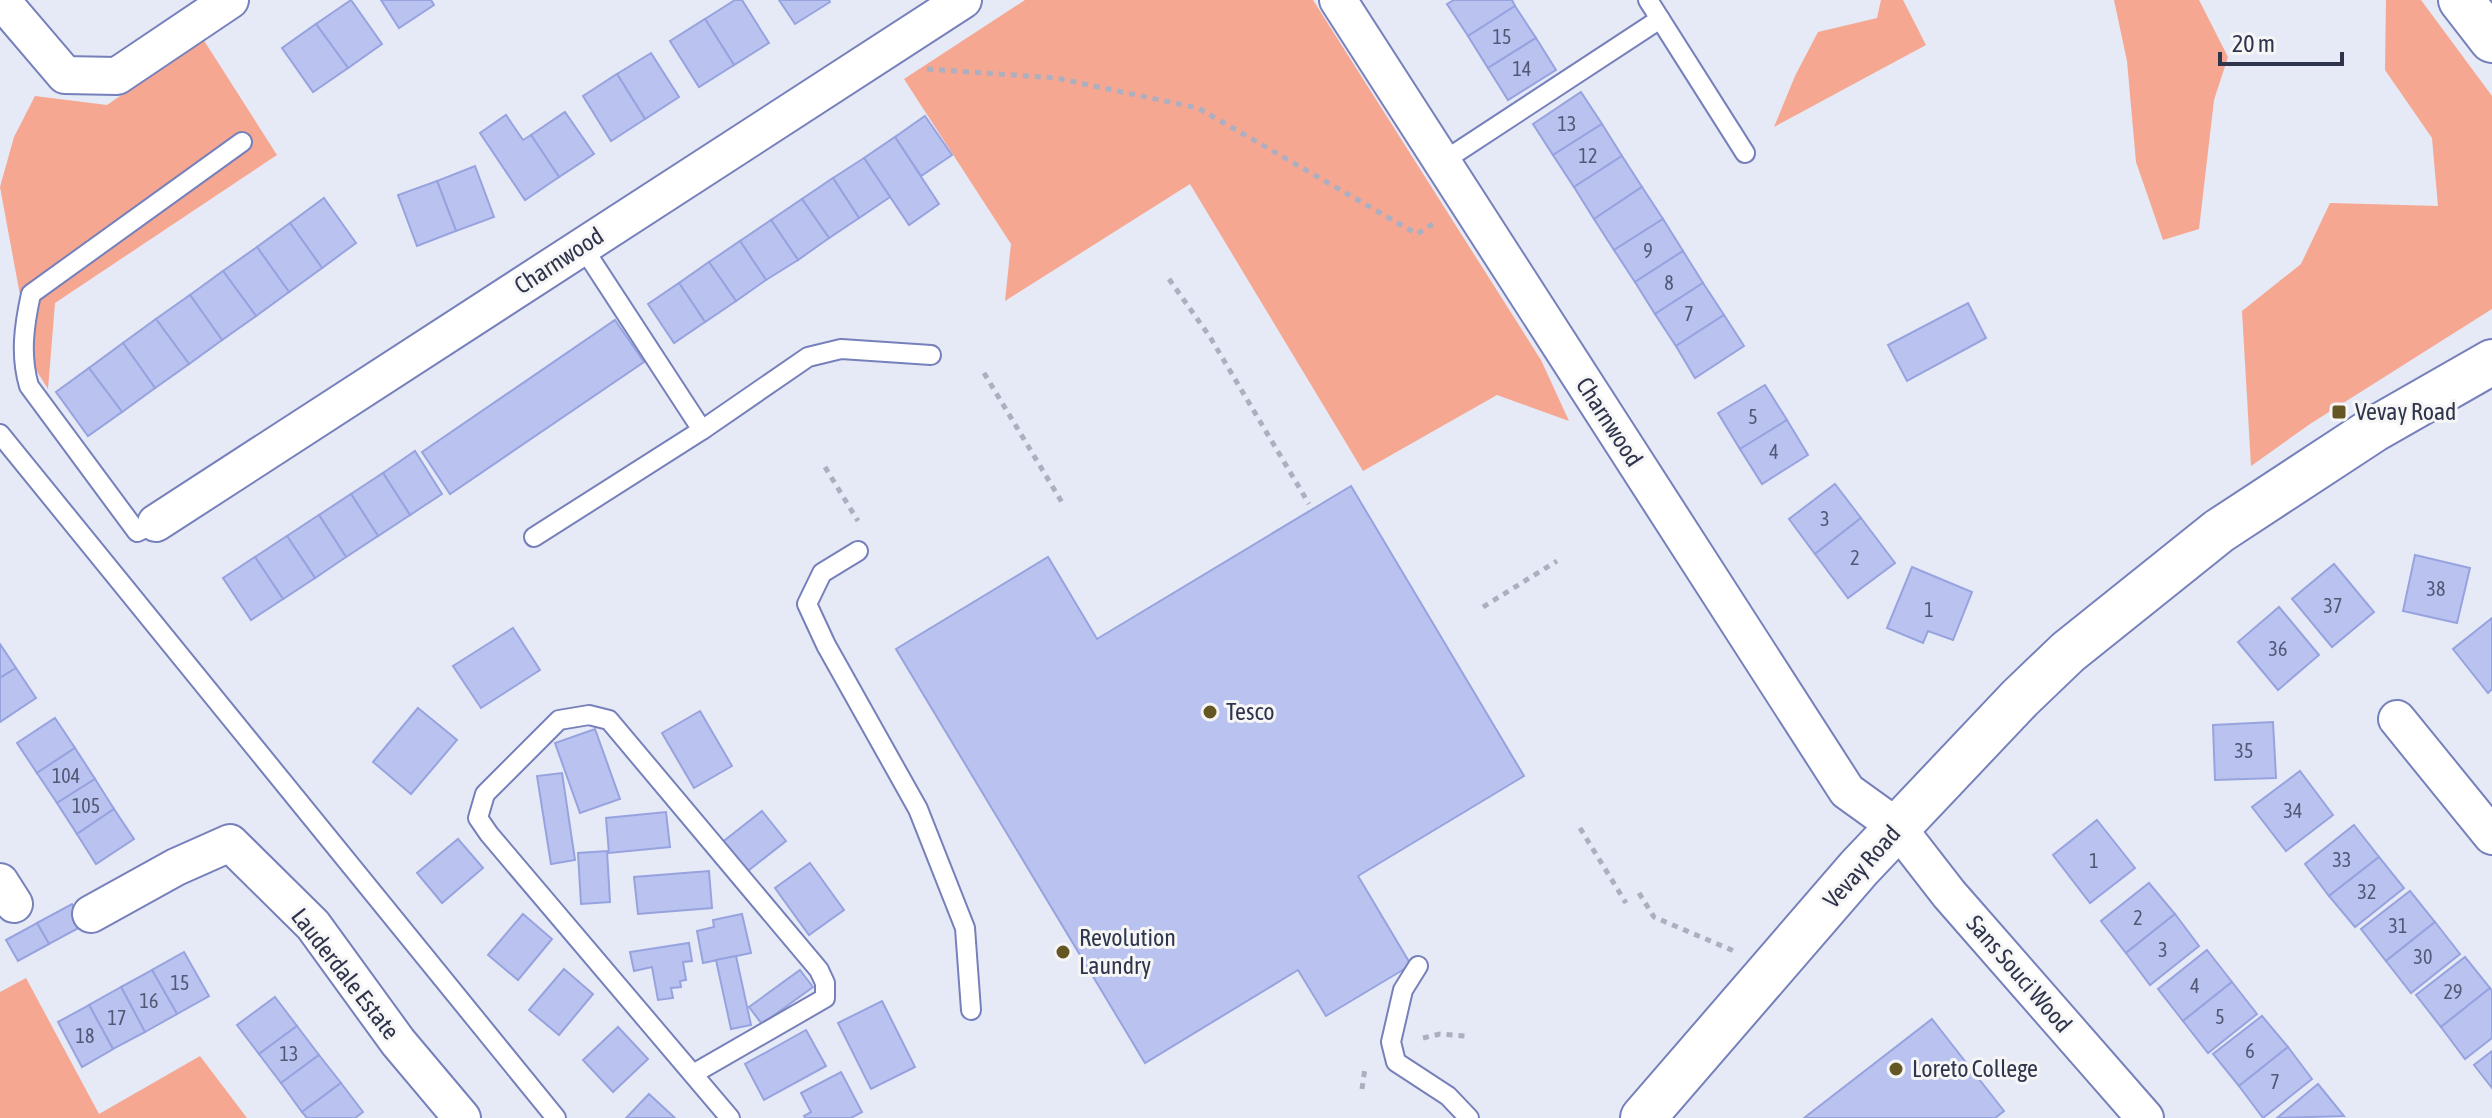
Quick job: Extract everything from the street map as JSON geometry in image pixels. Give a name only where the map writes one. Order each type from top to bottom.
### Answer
[{"type":"main road","points":[[2461,0],[2492,40]]},
{"type":"main road","name":"Vevay Road","points":[[1643,1118],[1897,827],[2068,652],[2219,531],[2373,430],[2492,362]]},
{"type":"street","points":[[1,0],[65,75],[117,76],[230,0]]},
{"type":"street","name":"Charnwood","points":[[156,523],[963,0]]},
{"type":"street","name":"Charnwood","points":[[1338,0],[1847,791],[1897,827]]},
{"type":"street","points":[[2397,719],[2492,836]]},
{"type":"street","name":"Sans Souci Wood","points":[[1897,827],[1949,894],[2145,1118]]},
{"type":"street","name":"Lauderdale Estate","points":[[91,914],[176,867],[230,843],[313,925],[398,1042],[462,1118]]},
{"type":"lane","points":[[1648,0],[1745,153]]},
{"type":"lane","points":[[1442,162],[1660,19]]},
{"type":"lane","points":[[156,523],[137,532],[29,386],[23,364],[25,321],[31,294],[242,142]]},
{"type":"lane","points":[[582,246],[702,430]]},
{"type":"lane","points":[[534,537],[702,430],[808,357],[841,349],[931,355]]},
{"type":"lane","points":[[0,434],[556,1118]]},
{"type":"lane","points":[[858,551],[822,573],[807,604],[826,645],[924,823],[965,928],[971,1010]]},
{"type":"lane","points":[[693,1074],[825,998],[825,983],[819,970],[609,720],[589,715],[559,720],[485,794],[478,818],[693,1074],[730,1118]]},
{"type":"lane","points":[[1418,966],[1403,990],[1391,1042],[1396,1062],[1448,1096],[1469,1118]]},
{"type":"path","points":[[899,40],[916,68],[1056,78],[1198,108],[1417,234],[1467,201]]},
{"type":"path","points":[[1169,279],[1210,337],[1309,504]]},
{"type":"path","points":[[984,373],[1063,504]]},
{"type":"path","points":[[825,467],[863,530]]},
{"type":"path","points":[[1483,607],[1557,561]]},
{"type":"path","points":[[1580,828],[1626,903]]},
{"type":"path","points":[[1639,893],[1654,917],[1734,951],[1765,978]]},
{"type":"shaded area","points":[[1025,0],[1313,0],[1541,360],[1569,421],[1497,395],[1363,471],[1190,184],[1005,301],[1011,244],[904,79]]},
{"type":"shaded area","points":[[1881,0],[1903,0],[1926,45],[1774,127],[1818,32],[1877,18]]},
{"type":"shaded area","points":[[2114,0],[2199,0],[2228,57],[2214,100],[2199,229],[2163,240],[2136,162],[2127,61]]},
{"type":"shaded area","points":[[2386,0],[2421,0],[2492,96],[2492,309],[2310,424],[2251,466],[2242,311],[2301,264],[2330,203],[2438,206],[2432,138],[2385,70]]},
{"type":"shaded area","points":[[203,39],[277,155],[55,303],[48,389],[16,338],[20,295],[0,187],[14,137],[35,96],[107,105]]},
{"type":"shaded area","points":[[26,978],[99,1114],[200,1056],[247,1118],[0,1118],[0,992]]},
{"type":"building","points":[[351,0],[382,44],[348,68],[316,24]]},
{"type":"building","points":[[381,0],[431,0],[434,5],[399,28]]},
{"type":"building","points":[[735,0],[742,0],[769,43],[734,65],[705,19]]},
{"type":"building","points":[[779,0],[829,0],[830,2],[795,24]]},
{"type":"building","points":[[1454,0],[1512,0],[1515,6],[1468,36],[1447,4]]},
{"type":"building","points":[[1515,6],[1536,38],[1488,68],[1468,36]]},
{"type":"building","points":[[705,19],[734,65],[699,87],[670,41]]},
{"type":"building","points":[[316,24],[348,68],[313,92],[282,48]]},
{"type":"building","points":[[1536,38],[1556,70],[1508,100],[1488,68]]},
{"type":"building","points":[[651,53],[679,97],[645,119],[617,74]]},
{"type":"building","points":[[617,74],[645,119],[611,141],[583,96]]},
{"type":"building","points":[[1581,92],[1602,124],[1553,155],[1533,124]]},
{"type":"building","points":[[565,112],[594,154],[559,177],[531,135]]},
{"type":"building","points":[[506,115],[523,140],[531,135],[559,177],[525,200],[480,133]]},
{"type":"building","points":[[925,116],[952,155],[921,176],[895,137]]},
{"type":"building","points":[[1602,124],[1622,156],[1574,187],[1553,155]]},
{"type":"building","points":[[895,137],[939,204],[909,225],[864,158]]},
{"type":"building","points":[[1622,156],[1642,187],[1594,219],[1574,187]]},
{"type":"building","points":[[864,158],[890,197],[859,218],[833,178]]},
{"type":"building","points":[[475,166],[494,217],[456,231],[437,181]]},
{"type":"building","points":[[833,178],[859,218],[829,238],[802,199]]},
{"type":"building","points":[[437,181],[456,231],[417,246],[398,195]]},
{"type":"building","points":[[1642,187],[1663,219],[1614,250],[1594,219]]},
{"type":"building","points":[[324,198],[356,243],[322,268],[290,223]]},
{"type":"building","points":[[802,199],[829,238],[798,260],[771,220]]},
{"type":"building","points":[[1663,219],[1683,251],[1635,282],[1614,250]]},
{"type":"building","points":[[771,220],[798,260],[766,280],[740,241]]},
{"type":"building","points":[[290,223],[322,268],[289,292],[257,247]]},
{"type":"building","points":[[740,241],[766,280],[736,301],[709,262]]},
{"type":"building","points":[[257,247],[289,292],[256,316],[223,271]]},
{"type":"building","points":[[1683,251],[1703,283],[1655,314],[1635,282]]},
{"type":"building","points":[[709,262],[736,301],[705,322],[679,283]]},
{"type":"building","points":[[223,271],[256,316],[222,340],[190,295]]},
{"type":"building","points":[[679,283],[705,322],[674,343],[648,304]]},
{"type":"building","points":[[1703,283],[1724,315],[1676,346],[1655,314]]},
{"type":"building","points":[[190,295],[222,340],[189,364],[156,319]]},
{"type":"building","points":[[1968,303],[1986,338],[1907,381],[1888,345]]},
{"type":"building","points":[[1724,315],[1744,346],[1695,378],[1676,346]]},
{"type":"building","points":[[156,319],[189,364],[155,388],[123,343]]},
{"type":"building","points":[[615,320],[644,362],[450,494],[422,452]]},
{"type":"building","points":[[123,343],[155,388],[122,412],[89,368]]},
{"type":"building","points":[[89,368],[122,412],[88,436],[56,392]]},
{"type":"building","points":[[1765,385],[1787,420],[1740,449],[1718,413]]},
{"type":"building","points":[[1787,420],[1808,455],[1762,484],[1740,449]]},
{"type":"building","points":[[415,451],[442,494],[410,515],[383,473]]},
{"type":"building","points":[[383,473],[410,515],[378,536],[351,494]]},
{"type":"building","points":[[1835,484],[1861,518],[1815,554],[1789,519]]},
{"type":"building","name":"Tesco","points":[[1351,486],[1524,776],[1358,876],[1411,965],[1326,1016],[1298,970],[1145,1063],[896,649],[1048,557],[1097,639]]},
{"type":"building","points":[[351,494],[378,536],[346,557],[319,515]]},
{"type":"building","points":[[319,515],[346,557],[315,578],[287,536]]},
{"type":"building","points":[[1861,518],[1895,563],[1848,598],[1815,554]]},
{"type":"building","points":[[287,536],[315,578],[283,599],[255,557]]},
{"type":"building","points":[[2415,555],[2470,568],[2457,623],[2403,611]]},
{"type":"building","points":[[255,557],[283,599],[251,620],[223,578]]},
{"type":"building","points":[[2334,564],[2374,612],[2332,647],[2292,599]]},
{"type":"building","points":[[1912,567],[1972,592],[1953,640],[1928,631],[1923,643],[1887,628]]},
{"type":"building","points":[[2279,607],[2319,655],[2278,690],[2238,642]]},
{"type":"building","points":[[2492,618],[2492,689],[2488,693],[2453,649]]},
{"type":"building","points":[[513,628],[540,670],[481,708],[453,666]]},
{"type":"building","points":[[0,644],[16,668],[0,678]]},
{"type":"building","points":[[16,668],[36,698],[0,722],[0,678]]},
{"type":"building","points":[[418,708],[457,740],[411,794],[373,762]]},
{"type":"building","points":[[700,711],[732,766],[694,788],[662,733]]},
{"type":"building","points":[[55,718],[75,748],[37,773],[17,743]]},
{"type":"building","points":[[2273,722],[2276,778],[2215,780],[2213,725]]},
{"type":"building","points":[[595,729],[620,799],[580,813],[555,743]]},
{"type":"building","points":[[75,748],[95,779],[57,803],[37,773]]},
{"type":"building","points":[[2300,771],[2333,815],[2286,851],[2252,807]]},
{"type":"building","points":[[562,773],[575,860],[551,864],[537,776]]},
{"type":"building","points":[[95,779],[114,809],[77,834],[57,803]]},
{"type":"building","points":[[114,809],[134,839],[96,864],[77,834]]},
{"type":"building","points":[[762,811],[786,841],[744,874],[720,844]]},
{"type":"building","points":[[666,812],[670,847],[609,853],[606,818]]},
{"type":"building","points":[[2097,820],[2135,868],[2090,903],[2053,855]]},
{"type":"building","points":[[2354,825],[2379,857],[2329,896],[2305,864]]},
{"type":"building","points":[[458,839],[483,868],[442,903],[417,873]]},
{"type":"building","points":[[607,851],[610,902],[581,904],[578,853]]},
{"type":"building","points":[[2379,857],[2404,888],[2355,927],[2329,896]]},
{"type":"building","points":[[810,863],[844,910],[809,935],[775,888]]},
{"type":"building","points":[[709,871],[712,908],[638,914],[634,877]]},
{"type":"building","points":[[2149,883],[2175,914],[2126,953],[2101,921]]},
{"type":"building","points":[[2410,891],[2435,922],[2386,961],[2361,929]]},
{"type":"building","points":[[72,904],[84,925],[49,944],[37,923]]},
{"type":"building","points":[[523,914],[552,939],[518,980],[488,955]]},
{"type":"building","points":[[742,914],[751,953],[703,963],[697,931],[714,927],[713,920]]},
{"type":"building","points":[[2175,914],[2199,946],[2150,985],[2126,953]]},
{"type":"building","points":[[2435,922],[2460,954],[2411,993],[2386,961]]},
{"type":"building","points":[[37,923],[49,944],[18,961],[6,940]]},
{"type":"building","points":[[689,943],[692,961],[683,962],[686,980],[680,981],[681,987],[671,988],[673,998],[658,1000],[652,967],[634,971],[630,952]]},
{"type":"building","points":[[2207,950],[2232,982],[2183,1021],[2158,989]]},
{"type":"building","points":[[184,952],[209,996],[177,1014],[152,970]]},
{"type":"building","points":[[736,956],[751,1025],[731,1029],[716,960]]},
{"type":"building","points":[[2465,957],[2490,988],[2441,1027],[2416,995]]},
{"type":"building","points":[[564,969],[593,994],[559,1035],[529,1010]]},
{"type":"building","points":[[152,970],[177,1014],[145,1032],[121,987]]},
{"type":"building","points":[[800,970],[813,987],[762,1024],[749,1007]]},
{"type":"building","points":[[2232,982],[2257,1014],[2208,1053],[2183,1021]]},
{"type":"building","points":[[121,987],[145,1032],[113,1049],[89,1005]]},
{"type":"building","points":[[2490,988],[2492,1038],[2465,1059],[2441,1027]]},
{"type":"building","points":[[275,997],[297,1026],[259,1054],[237,1025]]},
{"type":"building","points":[[882,1001],[915,1067],[871,1089],[838,1023]]},
{"type":"building","points":[[89,1005],[113,1049],[82,1067],[58,1022]]},
{"type":"building","points":[[2262,1016],[2288,1047],[2239,1086],[2213,1054]]},
{"type":"building","points":[[1932,1019],[2004,1111],[1995,1118],[1804,1118]]},
{"type":"building","points":[[297,1026],[319,1055],[281,1083],[259,1054]]},
{"type":"building","points":[[618,1027],[648,1059],[613,1092],[583,1060]]},
{"type":"building","points":[[806,1030],[826,1066],[764,1100],[745,1064]]},
{"type":"building","points":[[2288,1047],[2312,1079],[2263,1118],[2239,1086]]},
{"type":"building","points":[[2492,1051],[2492,1088],[2474,1065]]},
{"type":"building","points":[[319,1055],[341,1083],[302,1112],[281,1083]]},
{"type":"building","points":[[841,1072],[862,1112],[851,1118],[805,1118],[811,1112],[801,1093]]},
{"type":"building","points":[[341,1083],[363,1112],[355,1118],[307,1118],[302,1112]]},
{"type":"building","points":[[2318,1084],[2344,1116],[2277,1118]]},
{"type":"building","points":[[649,1094],[675,1118],[626,1118]]},
{"type":"place","name":"Vevay Road","points":[[2339,412]]},
{"type":"place","name":"Tesco","points":[[1210,712]]},
{"type":"place","name":"Revolution Laundry","points":[[1063,952]]},
{"type":"place","name":"Loreto College","points":[[1896,1069]]}]
